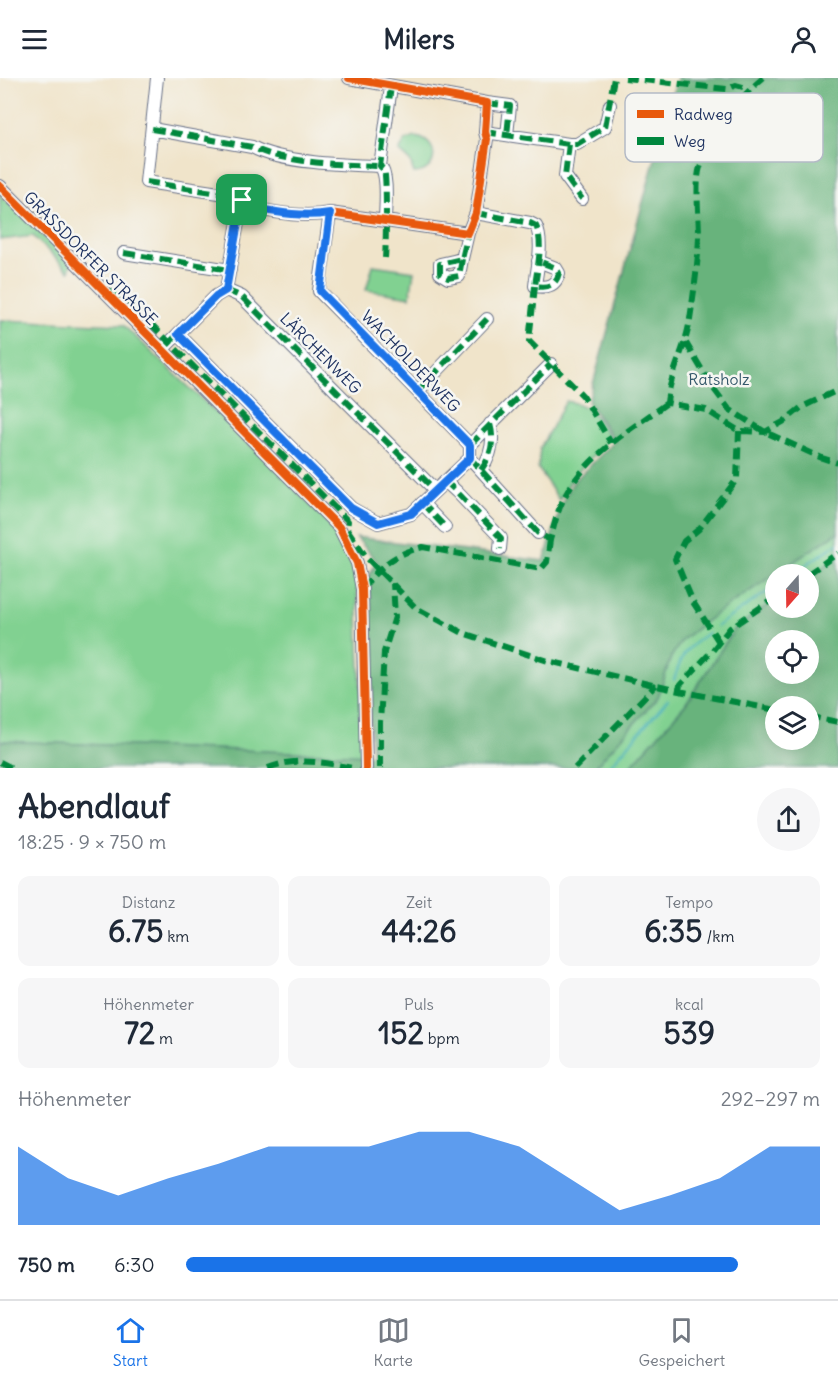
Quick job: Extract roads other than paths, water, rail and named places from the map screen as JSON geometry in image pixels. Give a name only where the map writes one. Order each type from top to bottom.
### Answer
[{"type":"street","points":[[157,78],[146,182],[238,198],[312,216],[330,213],[468,233]]},
{"type":"street","points":[[349,78],[510,106],[507,135]]},
{"type":"street","points":[[380,166],[391,87]]},
{"type":"street","points":[[462,259],[468,233],[476,213],[487,139],[485,132],[487,103]]},
{"type":"street","points":[[485,132],[577,144],[605,127],[610,105]]},
{"type":"street","points":[[152,129],[252,147],[265,154],[340,165],[380,166],[384,170],[385,179],[385,220]]},
{"type":"street","points":[[569,144],[565,176],[582,199]]},
{"type":"street","name":"GRASSDORFER STRASSE","points":[[0,186],[339,527],[357,563],[362,589],[366,768]]},
{"type":"street","points":[[238,198],[226,290],[216,296],[178,334],[351,508],[378,523],[411,514],[470,458]]},
{"type":"street","name":"WACHOLDERWEG","points":[[330,213],[320,291],[470,445]]},
{"type":"street","points":[[476,213],[536,226],[540,241],[538,261]]},
{"type":"street","points":[[124,253],[230,270]]},
{"type":"street","name":"LÄRCHENWEG","points":[[226,290],[242,297],[435,490]]},
{"type":"street","points":[[418,391],[487,319]]},
{"type":"street","name":"GRASSDORFER STRASSE","points":[[163,349],[178,334]]},
{"type":"street","points":[[538,533],[470,458],[470,445],[550,364]]},
{"type":"street","points":[[481,470],[489,459],[493,434],[490,424]]},
{"type":"street","points":[[445,482],[501,538],[500,549]]},
{"type":"street","points":[[422,503],[445,526]]},
{"type":"waterway","points":[[807,564],[838,543]]},
{"type":"waterway","points":[[717,626],[765,593]]},
{"type":"waterway","points":[[674,680],[686,652],[708,633]]},
{"type":"waterway","points":[[608,768],[668,700]]},
{"type":"park label","name":"Ratsholz","points":[[719,379]]}]
